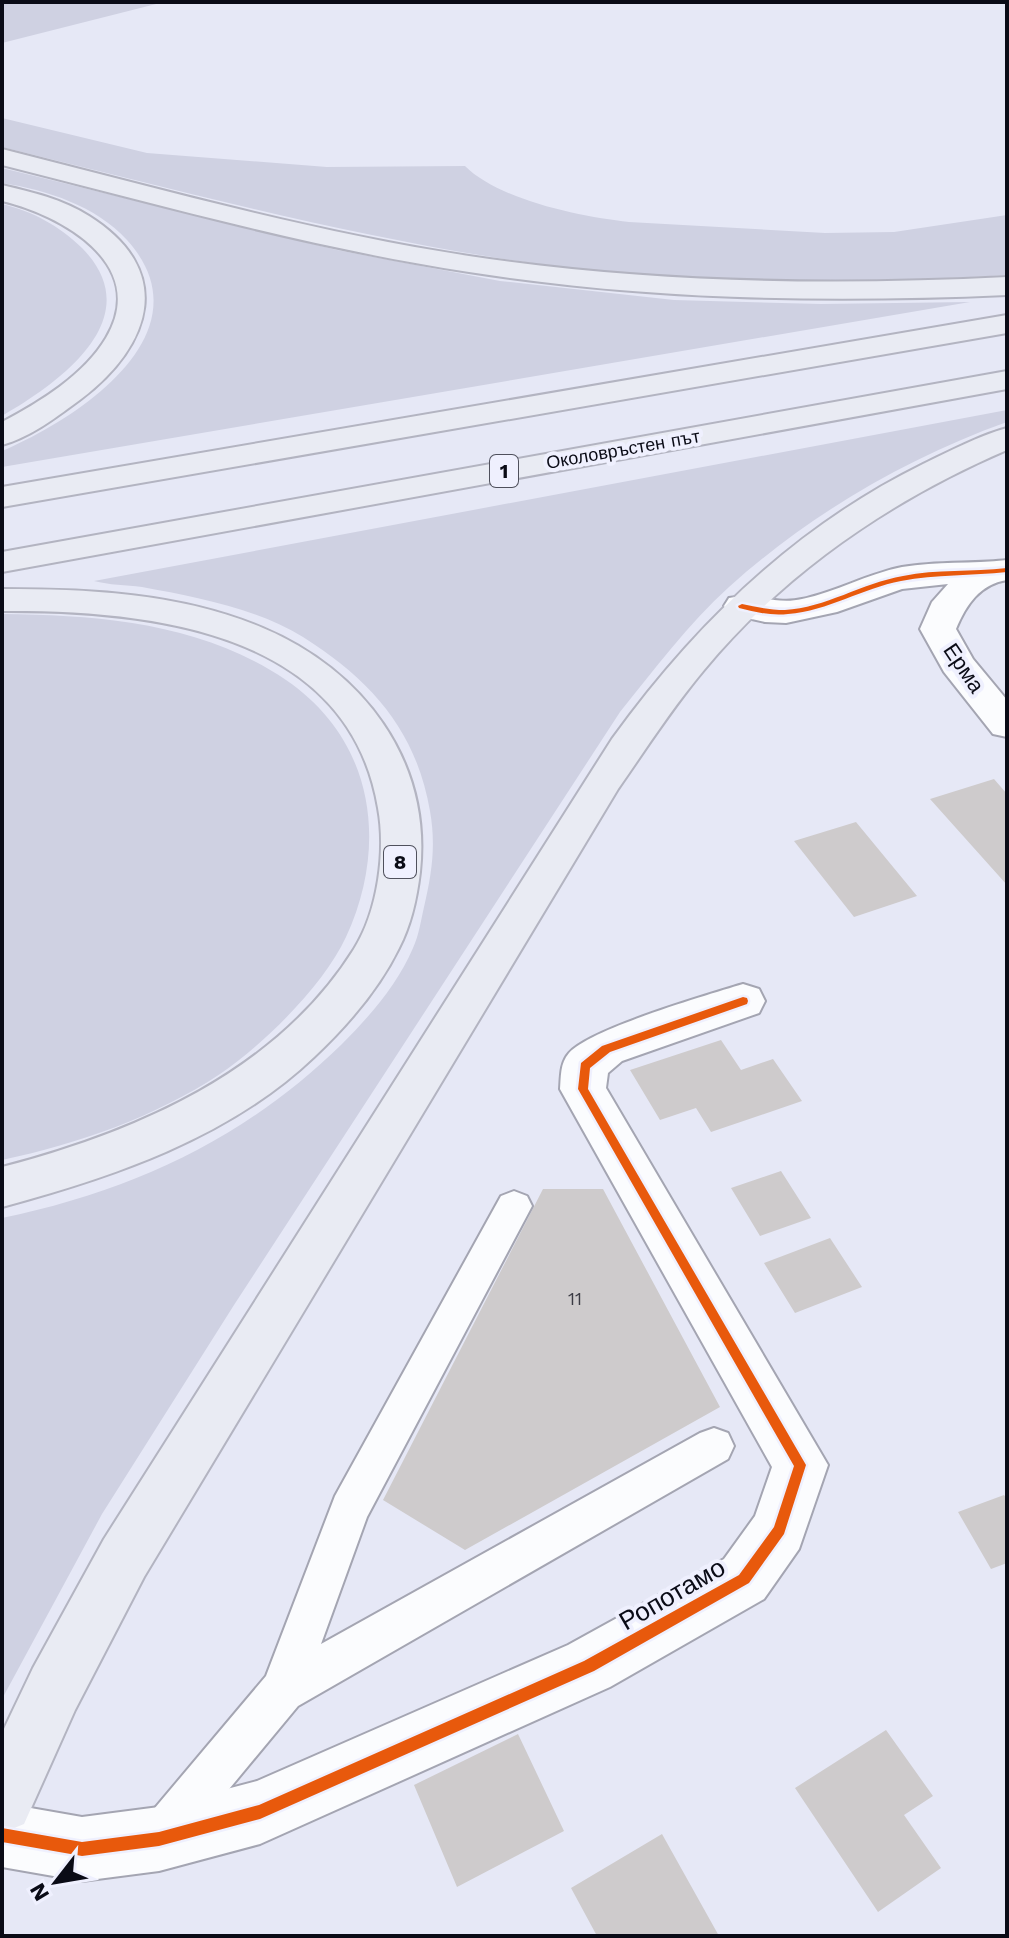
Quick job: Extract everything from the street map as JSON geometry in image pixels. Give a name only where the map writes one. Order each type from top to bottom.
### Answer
[{"type":"highway","points":[[2,157],[390,250],[546,274],[742,291],[855,292],[1007,286]]},
{"type":"highway","points":[[2,193],[50,207],[93,230],[128,272],[132,294],[122,335],[97,370],[50,409],[2,435]]},
{"type":"highway","points":[[2,497],[1007,324]]},
{"type":"highway","name":"Околовръстен път","points":[[2,562],[1007,380]]},
{"type":"highway","points":[[2,1802],[54,1689],[124,1558],[602,783],[703,648],[742,606],[831,534],[878,503],[955,461],[1007,438]]},
{"type":"highway","name":"8","points":[[2,600],[88,601],[143,606],[201,618],[246,632],[295,656],[346,697],[380,742],[400,809],[402,854],[390,912],[371,960],[337,1004],[290,1052],[237,1094],[171,1131],[79,1166],[2,1187]]},
{"type":"street","points":[[742,606],[778,614],[817,608],[898,579],[932,574],[994,572]]},
{"type":"street","name":"Ерма","points":[[994,572],[950,602],[938,629],[957,664],[1007,725]]},
{"type":"street","name":"Ропотамо","points":[[2,1835],[82,1849],[159,1839],[260,1812],[589,1666],[744,1579],[779,1530],[800,1465],[583,1089],[585,1066],[606,1049],[743,1001]]},
{"type":"lane","points":[[159,1839],[282,1690],[349,1510],[514,1206]]},
{"type":"lane","points":[[282,1690],[714,1446]]},
{"type":"shaded area","points":[[2,2],[164,2],[2,43]]},
{"type":"shaded area","points":[[2,118],[147,153],[327,167],[465,166],[498,188],[542,205],[629,222],[825,233],[894,232],[1007,215],[1007,275],[866,281],[725,281],[631,275],[472,254],[314,223],[2,147]]},
{"type":"shaded area","points":[[2,168],[337,250],[500,281],[674,300],[821,304],[970,302],[2,467],[2,451],[66,417],[97,394],[124,368],[144,338],[153,307],[149,274],[127,240],[115,228],[70,201],[2,183]]},
{"type":"shaded area","points":[[2,204],[45,220],[82,248],[101,274],[107,299],[102,323],[89,346],[71,367],[2,416]]},
{"type":"shaded area","points":[[1007,410],[1007,422],[969,436],[896,471],[792,536],[729,587],[699,616],[620,712],[234,1305],[102,1514],[2,1699],[2,1218],[97,1193],[185,1156],[267,1107],[305,1077],[362,1023],[399,974],[418,933],[432,859],[430,811],[414,756],[387,710],[350,671],[303,637],[265,618],[183,595],[94,581]]},
{"type":"shaded area","points":[[2,614],[113,620],[149,626],[185,634],[254,661],[286,680],[316,704],[339,732],[355,763],[365,796],[369,831],[367,866],[359,902],[346,937],[323,975],[273,1031],[220,1074],[142,1116],[59,1146],[2,1160]]},
{"type":"building","points":[[994,779],[1007,794],[1007,885],[930,799]]},
{"type":"building","points":[[856,822],[917,896],[854,917],[794,841]]},
{"type":"building","points":[[721,1040],[741,1070],[773,1059],[802,1101],[711,1132],[696,1108],[660,1120],[630,1070]]},
{"type":"building","points":[[781,1171],[811,1218],[760,1236],[731,1188]]},
{"type":"building","points":[[543,1189],[603,1189],[720,1407],[465,1550],[383,1500]]},
{"type":"building","points":[[830,1238],[862,1287],[795,1313],[764,1263]]},
{"type":"building","points":[[1004,1495],[1007,1499],[1007,1563],[991,1569],[958,1512]]},
{"type":"building","points":[[886,1730],[933,1796],[904,1815],[941,1868],[878,1912],[795,1788]]},
{"type":"building","points":[[518,1734],[564,1831],[457,1887],[414,1785]]},
{"type":"building","points":[[662,1834],[719,1936],[597,1936],[571,1888]]},
{"type":"cycle path","points":[[742,606],[765,612],[786,612],[824,604],[902,578],[1007,570]]},
{"type":"cycle path","points":[[2,1835],[82,1849],[159,1839],[260,1812],[589,1666],[744,1579],[779,1530],[800,1465],[583,1089],[585,1066],[606,1049],[743,1001]]}]
